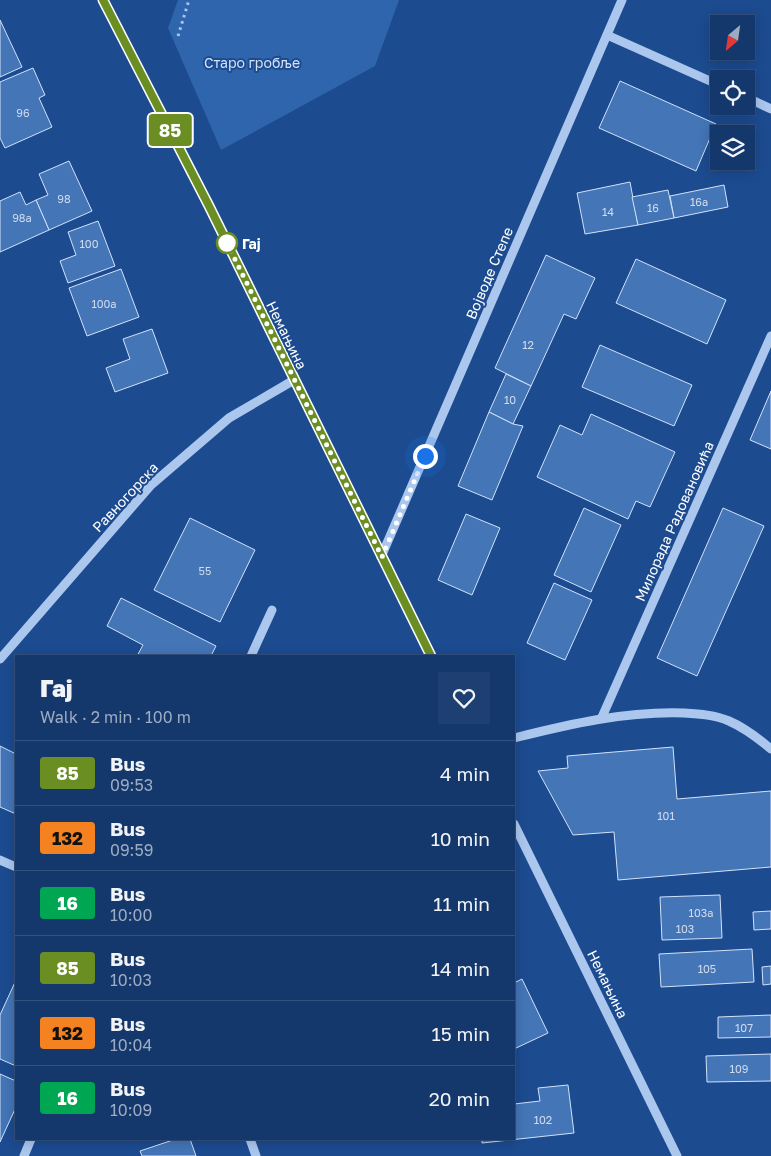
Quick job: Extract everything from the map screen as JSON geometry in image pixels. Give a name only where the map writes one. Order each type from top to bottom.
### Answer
[{"type":"street","name":"Немањина","points":[[103,0],[201,191],[431,655]]},
{"type":"street","name":"Војводе Степе","points":[[382,557],[622,0]]},
{"type":"street","points":[[606,35],[710,81]]},
{"type":"street","points":[[755,102],[771,108]]},
{"type":"street","name":"Милорада Радовановића","points":[[602,717],[771,336]]},
{"type":"street","name":"Равногорска","points":[[0,659],[151,486],[229,418],[294,380]]},
{"type":"street","points":[[250,655],[272,610]]},
{"type":"street","points":[[515,738],[602,717],[658,712],[705,714],[729,721],[754,735],[771,749]]},
{"type":"street","name":"Немањина","points":[[515,826],[677,1156]]},
{"type":"street","points":[[0,860],[15,867]]},
{"type":"street","points":[[24,1156],[31,1140]]},
{"type":"street","points":[[250,1140],[256,1156]]},
{"type":"path","points":[[178,36],[189,0]]},
{"type":"green space","name":"Старо гробље","points":[[178,0],[399,0],[375,66],[221,150],[168,28]]},
{"type":"building","points":[[0,20],[22,67],[0,77]]},
{"type":"building","points":[[33,68],[45,95],[39,98],[52,127],[5,148],[0,138],[0,82]]},
{"type":"building","points":[[620,81],[716,124],[710,125],[710,138],[696,171],[599,128]]},
{"type":"building","points":[[69,161],[92,211],[49,230],[36,200],[48,195],[39,174]]},
{"type":"building","points":[[630,182],[638,225],[585,234],[577,193]]},
{"type":"building","points":[[724,185],[728,207],[674,218],[670,196]]},
{"type":"building","points":[[668,190],[674,218],[638,225],[632,197]]},
{"type":"building","points":[[20,192],[26,205],[36,200],[49,230],[0,252],[0,201]]},
{"type":"building","points":[[98,221],[115,266],[68,283],[60,261],[76,255],[68,232]]},
{"type":"building","points":[[546,255],[595,278],[576,319],[564,314],[531,386],[495,368]]},
{"type":"building","points":[[636,259],[726,300],[707,344],[616,303]]},
{"type":"building","points":[[121,269],[139,317],[87,336],[69,288]]},
{"type":"building","points":[[152,329],[168,373],[115,392],[106,368],[130,359],[123,339]]},
{"type":"building","points":[[600,345],[692,385],[674,426],[582,387]]},
{"type":"building","points":[[506,374],[531,386],[513,424],[489,412]]},
{"type":"building","points":[[771,391],[771,449],[750,440]]},
{"type":"building","points":[[489,412],[513,424],[523,426],[492,500],[458,486]]},
{"type":"building","points":[[591,414],[675,452],[650,507],[636,501],[628,519],[537,477],[560,425],[582,435]]},
{"type":"building","points":[[584,508],[621,525],[591,592],[554,575]]},
{"type":"building","points":[[723,508],[764,526],[697,676],[657,658]]},
{"type":"building","points":[[466,514],[500,528],[472,595],[438,580]]},
{"type":"building","points":[[190,518],[255,550],[220,622],[154,590]]},
{"type":"building","points":[[554,583],[592,600],[565,660],[527,643]]},
{"type":"building","points":[[121,598],[216,646],[212,655],[138,655],[143,645],[107,626]]},
{"type":"building","points":[[0,746],[15,754],[15,814],[0,807]]},
{"type":"building","points":[[673,747],[677,799],[771,791],[771,867],[618,880],[614,832],[573,835],[538,771],[568,768],[567,756]]},
{"type":"building","points":[[720,895],[722,938],[662,940],[660,897]]},
{"type":"building","points":[[771,911],[771,929],[754,930],[753,912]]},
{"type":"building","points":[[752,949],[754,982],[661,987],[659,954]]},
{"type":"building","points":[[771,966],[771,984],[763,985],[762,967]]},
{"type":"building","points":[[522,979],[548,1033],[515,1049],[515,982]]},
{"type":"building","points":[[15,982],[15,1066],[0,1059],[0,1015]]},
{"type":"building","points":[[771,1015],[771,1037],[718,1038],[718,1017]]},
{"type":"building","points":[[771,1054],[771,1081],[707,1082],[706,1056]]},
{"type":"building","points":[[0,1074],[15,1081],[15,1109],[0,1142]]},
{"type":"building","points":[[568,1085],[574,1133],[515,1139],[515,1104],[540,1101],[538,1088]]},
{"type":"building","points":[[173,1140],[190,1140],[196,1156],[142,1156],[140,1151]]},
{"type":"building","points":[[482,1140],[510,1140],[482,1143]]},
{"type":"bus line","name":"85","points":[[103,0],[209,206],[430,655]]},
{"type":"place","name":"Гај","points":[[227,243]]},
{"type":"route","points":[[227,243],[382,557],[425,456]]}]
